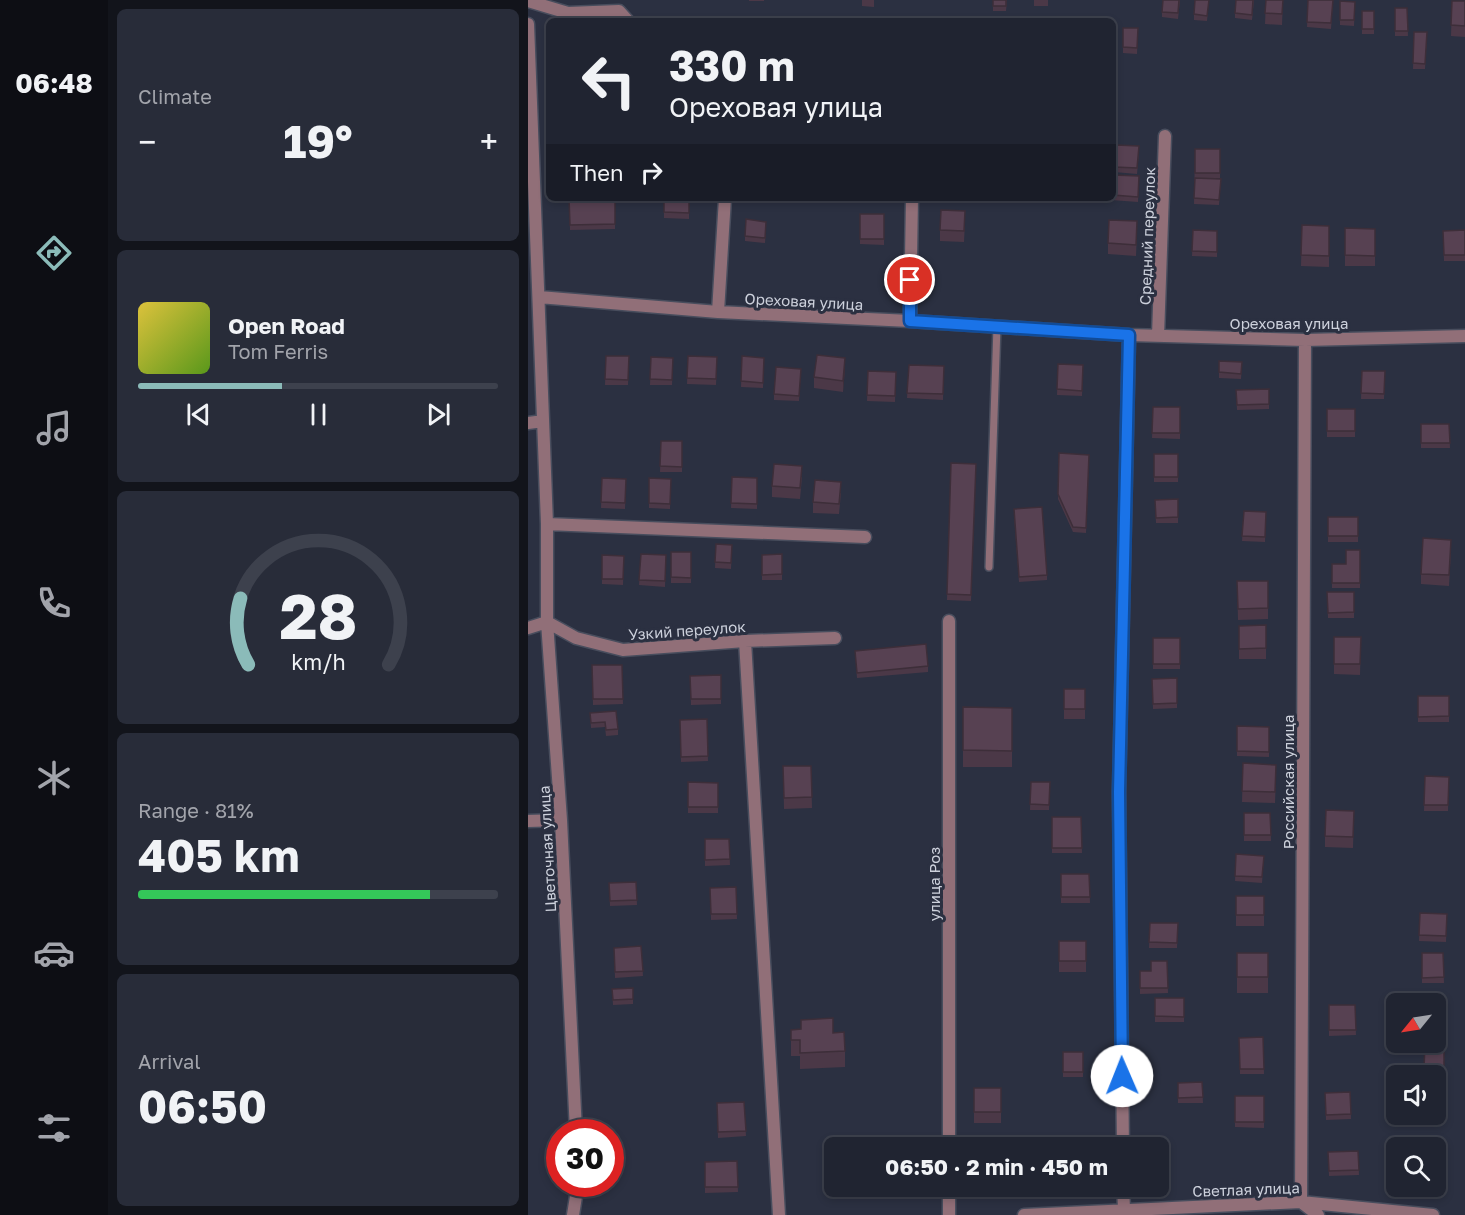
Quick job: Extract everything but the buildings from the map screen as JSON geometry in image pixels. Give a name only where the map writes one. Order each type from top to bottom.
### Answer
[{"type":"street","points":[[528,1],[568,13],[619,11],[625,18]]},
{"type":"street","name":"Цветочная улица","points":[[528,24],[547,524],[548,622],[561,820],[575,1119]]},
{"type":"street","name":"Средний переулок","points":[[1158,336],[1165,136]]},
{"type":"street","points":[[718,312],[725,201]]},
{"type":"street","points":[[910,321],[912,201]]},
{"type":"street","name":"Ореховая улица","points":[[538,297],[718,312],[1129,335],[1305,340],[1465,336]]},
{"type":"street","points":[[1123,1137],[1119,792],[1129,335]]},
{"type":"street","name":"Российская улица","points":[[1301,1202],[1305,340]]},
{"type":"street","points":[[528,423],[543,421]]},
{"type":"street","points":[[547,524],[865,537]]},
{"type":"street","name":"улица Роз","points":[[949,621],[949,1137]]},
{"type":"street","points":[[528,628],[548,622]]},
{"type":"street","name":"Узкий переулок","points":[[548,622],[576,638],[623,650],[746,641],[835,638]]},
{"type":"street","points":[[746,641],[779,1215]]},
{"type":"street","points":[[528,821],[561,820]]},
{"type":"street","points":[[573,1215],[576,1197]]},
{"type":"street","points":[[949,1197],[949,1215]]},
{"type":"street","points":[[1124,1197],[1125,1212]]},
{"type":"street","points":[[1301,1202],[1318,1215]]},
{"type":"street","name":"Светлая улица","points":[[1024,1215],[1301,1202],[1433,1215]]},
{"type":"lane","points":[[989,567],[997,327]]},
{"type":"route","points":[[910,280],[910,321],[1129,335],[1119,792],[1122,1076]]}]
